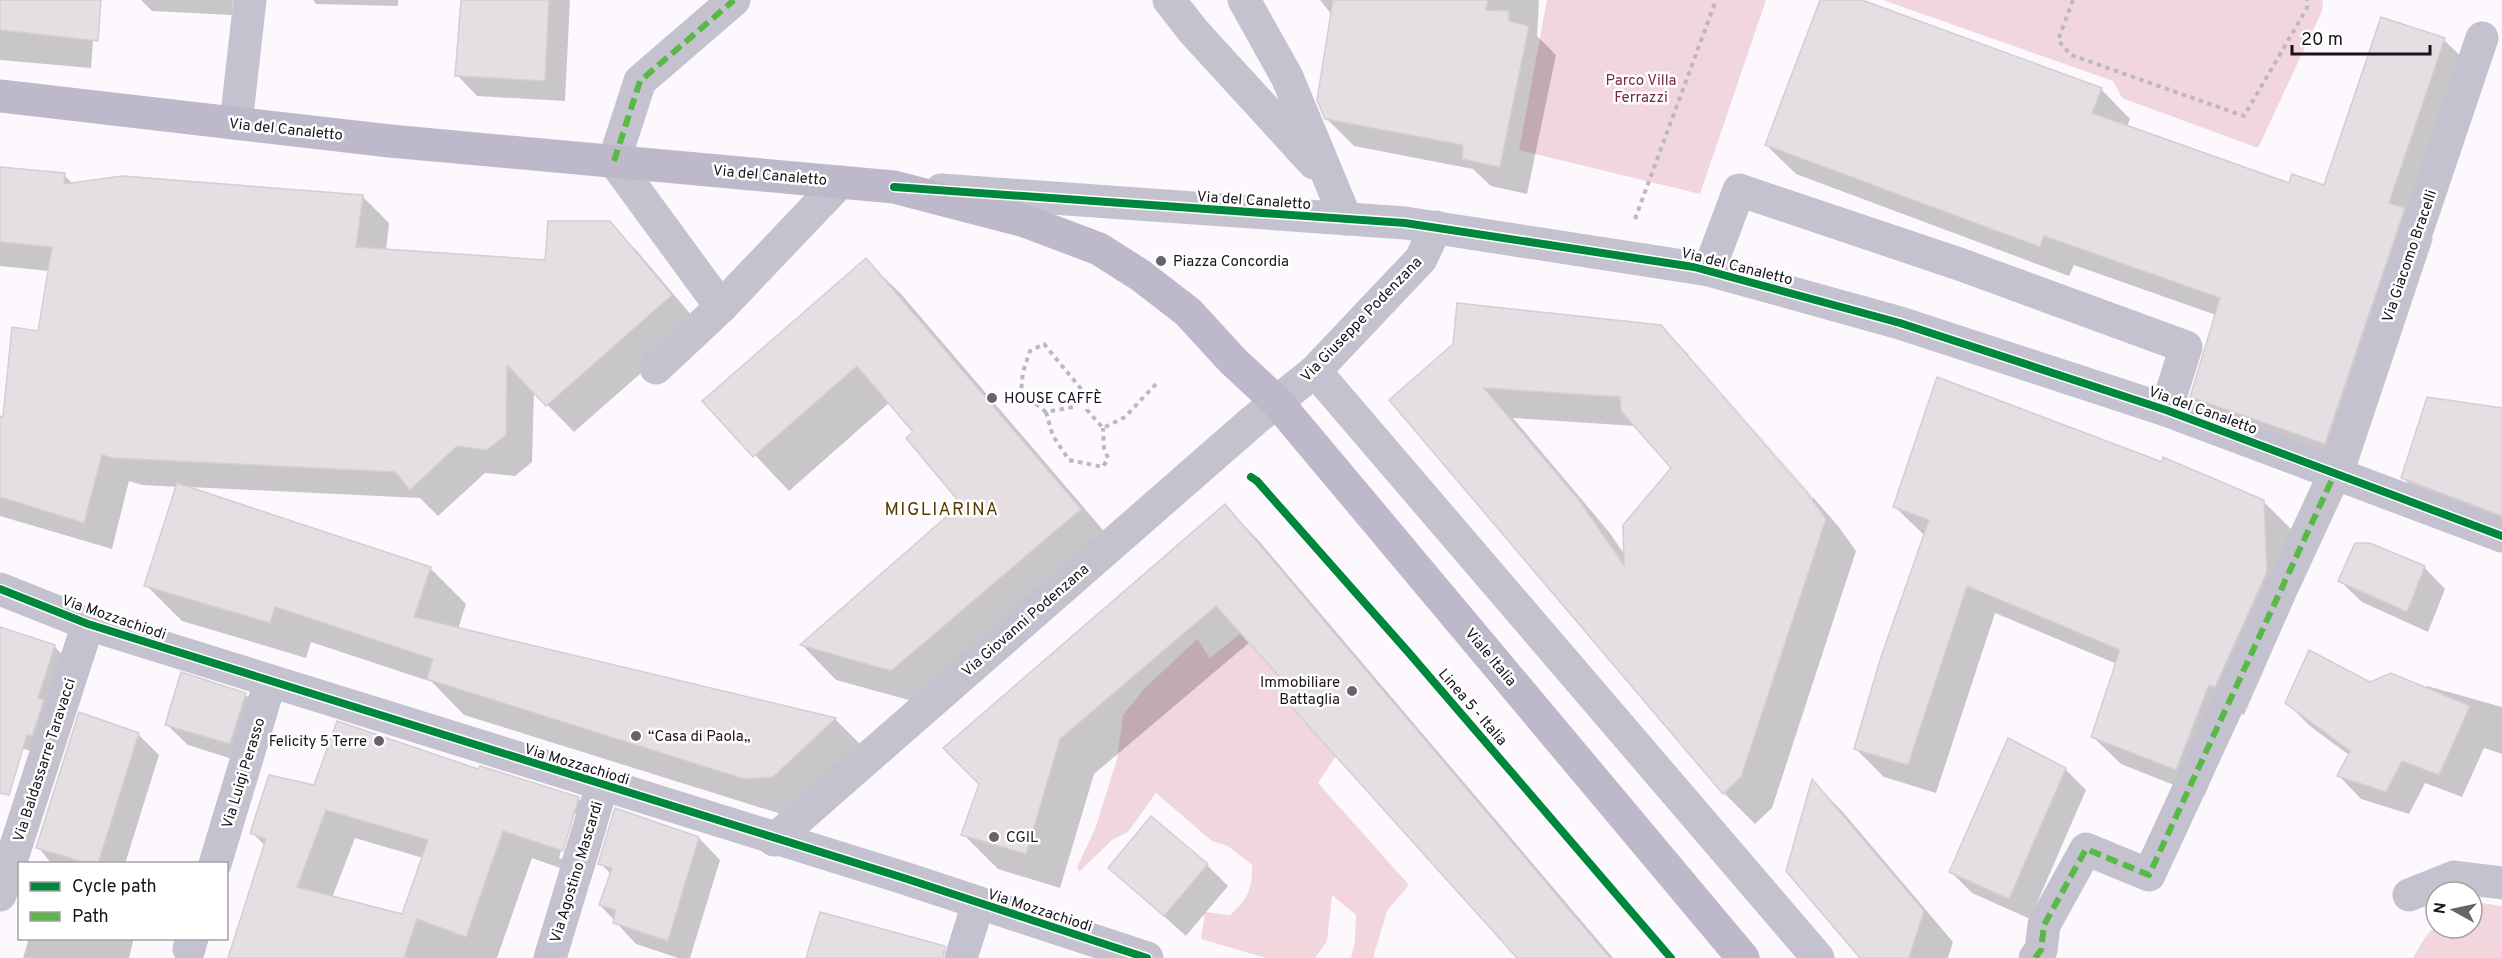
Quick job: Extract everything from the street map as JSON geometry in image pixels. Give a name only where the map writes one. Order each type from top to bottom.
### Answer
[{"type":"main road","name":"Via del Canaletto","points":[[0,96],[390,141],[894,187]]},
{"type":"main road","name":"Viale Italia","points":[[894,187],[1025,221],[1099,249],[1140,275],[1188,312],[1233,361],[1277,402],[1743,958]]},
{"type":"street","points":[[236,123],[250,0]]},
{"type":"street","points":[[721,307],[614,161],[640,81],[734,0]]},
{"type":"street","points":[[1169,0],[1194,32],[1329,180]]},
{"type":"street","points":[[1244,0],[1287,77],[1346,219]]},
{"type":"street","name":"Via Giacomo Bracelli","points":[[2035,958],[2041,950],[2044,925],[2086,849],[2149,875],[2336,473],[2482,38]]},
{"type":"street","points":[[656,368],[721,307],[840,182]]},
{"type":"street","name":"Via del Canaletto","points":[[894,187],[1436,227],[1708,270],[1900,323],[2166,410],[2502,536]]},
{"type":"street","points":[[1708,270],[1739,190],[1962,265],[2186,347],[2166,410]]},
{"type":"street","name":"Via Giuseppe Podenzana","points":[[1277,402],[1315,371],[1420,259],[1436,227]]},
{"type":"street","points":[[1315,371],[1818,958]]},
{"type":"street","name":"Via Giovanni Podenzana","points":[[774,840],[1277,402]]},
{"type":"street","name":"Via Mozzachiodi","points":[[0,590],[88,624],[774,840],[903,878],[1147,958]]},
{"type":"street","name":"Via Baldassarre Taravacci","points":[[0,895],[88,624]]},
{"type":"street","name":"Via Luigi Perasso","points":[[216,862],[270,682]]},
{"type":"street","name":"Via Agostino Mascardi","points":[[550,958],[602,786]]},
{"type":"street","points":[[2409,895],[2454,877],[2502,883]]},
{"type":"street","points":[[961,958],[978,904]]},
{"type":"path","points":[[1648,182],[1716,0]]},
{"type":"path","points":[[2073,0],[2058,40],[2071,55],[2244,116],[2307,8],[2307,0]]},
{"type":"path","points":[[1044,344],[1087,396],[1087,410],[1103,428],[1104,448],[1108,458],[1103,467],[1069,459],[1053,436],[1046,412],[1021,392],[1023,372],[1030,351],[1044,344]]},
{"type":"path","points":[[1103,428],[1125,417],[1156,384]]},
{"type":"path","points":[[1046,412],[1073,407],[1087,396]]},
{"type":"green space","name":"Parco Villa Ferrazzi","points":[[1547,0],[1766,0],[1700,194],[1519,150]]},
{"type":"green space","points":[[1883,0],[2323,0],[2322,11],[2258,148],[2122,98],[2113,81]]},
{"type":"green space","points":[[1241,633],[1287,685],[1279,693],[1336,756],[1318,783],[1409,885],[1387,911],[1373,958],[1351,958],[1355,941],[1356,915],[1332,895],[1327,941],[1315,958],[1266,958],[1201,939],[1205,912],[1230,915],[1245,899],[1250,887],[1252,865],[1228,846],[1212,841],[1156,793],[1128,832],[1112,840],[1079,872],[1077,867],[1095,829],[1117,759],[1123,715],[1144,689],[1197,639],[1210,658]]},
{"type":"green space","points":[[2484,903],[2502,906],[2502,958],[2413,958],[2424,940],[2484,940]]},
{"type":"building","points":[[0,0],[101,0],[98,41],[0,30]]},
{"type":"building","points":[[461,0],[549,0],[545,81],[455,76]]},
{"type":"building","points":[[1333,0],[1488,0],[1486,10],[1509,11],[1509,21],[1529,26],[1500,167],[1462,159],[1463,145],[1325,119],[1317,100]]},
{"type":"building","points":[[1820,0],[1862,0],[2102,88],[2092,113],[2289,183],[2292,174],[2324,185],[2381,17],[2445,38],[2389,203],[2405,208],[2325,444],[2190,397],[2220,298],[2044,236],[2040,247],[1765,145]]},
{"type":"building","points":[[0,167],[65,173],[64,184],[122,176],[363,195],[356,247],[545,260],[548,221],[610,221],[672,295],[546,406],[507,365],[506,435],[487,450],[457,446],[410,490],[395,472],[113,458],[102,455],[84,523],[0,497],[0,416],[3,417],[12,327],[38,331],[52,247],[0,242]]},
{"type":"building","points":[[866,258],[1081,509],[891,671],[800,645],[961,504],[906,438],[913,432],[857,366],[753,457],[702,401]]},
{"type":"building","points":[[1457,303],[1661,325],[1807,493],[1826,519],[1741,777],[1723,794],[1389,400],[1453,344]],"holes":[[[1484,388],[1620,397],[1621,411],[1671,468],[1623,525],[1624,565],[1578,499]]]},
{"type":"building","points":[[1937,377],[2162,462],[2163,457],[2264,500],[2267,572],[2215,687],[2209,685],[2176,770],[2091,737],[2120,650],[1967,586],[1908,765],[1854,749],[1880,660],[1929,520],[1893,507]]},
{"type":"building","points":[[2427,397],[2502,408],[2502,516],[2401,478]]},
{"type":"building","points":[[177,483],[431,567],[414,617],[836,718],[773,777],[744,779],[427,679],[433,659],[275,607],[270,623],[144,586]]},
{"type":"building","points":[[1225,504],[1610,958],[1517,958],[1279,693],[1287,685],[1216,606],[1060,739],[1026,854],[961,835],[979,784],[943,748]]},
{"type":"building","points":[[2355,543],[2370,543],[2425,566],[2407,612],[2338,581]]},
{"type":"building","points":[[0,627],[55,645],[38,698],[44,700],[32,736],[27,735],[9,795],[0,793]]},
{"type":"building","points":[[2309,650],[2370,682],[2391,673],[2470,706],[2439,775],[2402,761],[2386,792],[2337,776],[2350,751],[2285,703]]},
{"type":"building","points":[[181,672],[246,693],[230,744],[165,725]]},
{"type":"building","points":[[79,712],[139,733],[99,862],[83,862],[36,848]]},
{"type":"building","points":[[337,721],[478,769],[480,766],[579,797],[563,851],[503,831],[466,937],[417,919],[404,958],[228,958],[266,839],[250,833],[269,775],[314,785]],"holes":[[[326,810],[428,840],[402,914],[297,887]]]},
{"type":"building","points":[[2008,738],[2066,768],[2009,899],[1949,872]]},
{"type":"building","points":[[1812,779],[1924,911],[1909,958],[1860,958],[1786,871]]},
{"type":"building","points":[[615,808],[699,837],[668,941],[613,923],[616,910],[599,905],[612,868],[598,864]]},
{"type":"building","points":[[1151,816],[1208,864],[1164,916],[1108,868]]},
{"type":"building","points":[[820,912],[945,946],[943,958],[806,958]]},
{"type":"marked path","points":[[614,161],[640,81],[734,0]]},
{"type":"marked path","points":[[2035,958],[2041,950],[2044,925],[2086,849],[2149,875],[2335,473]]},
{"type":"cycle path","points":[[894,187],[1405,223],[1694,267],[1900,323],[2166,410],[2502,536]]},
{"type":"cycle path","name":"Linea 5 - Italia","points":[[1251,477],[1409,653],[1671,958]]},
{"type":"cycle path","points":[[0,589],[88,624],[904,878],[1147,958]]},
{"type":"place","name":"Piazza Concordia","points":[[1161,261]]},
{"type":"place","name":"HOUSE CAFFÈ","points":[[992,398]]},
{"type":"place","name":"Immobiliare Battaglia","points":[[1352,691]]},
{"type":"place","name":"“Casa di Paola„","points":[[636,736]]},
{"type":"place","name":"Felicity 5 Terre","points":[[379,741]]},
{"type":"place","name":"CGIL","points":[[994,837]]},
{"type":"district","name":"MIGLIARINA","points":[[942,509]]}]
